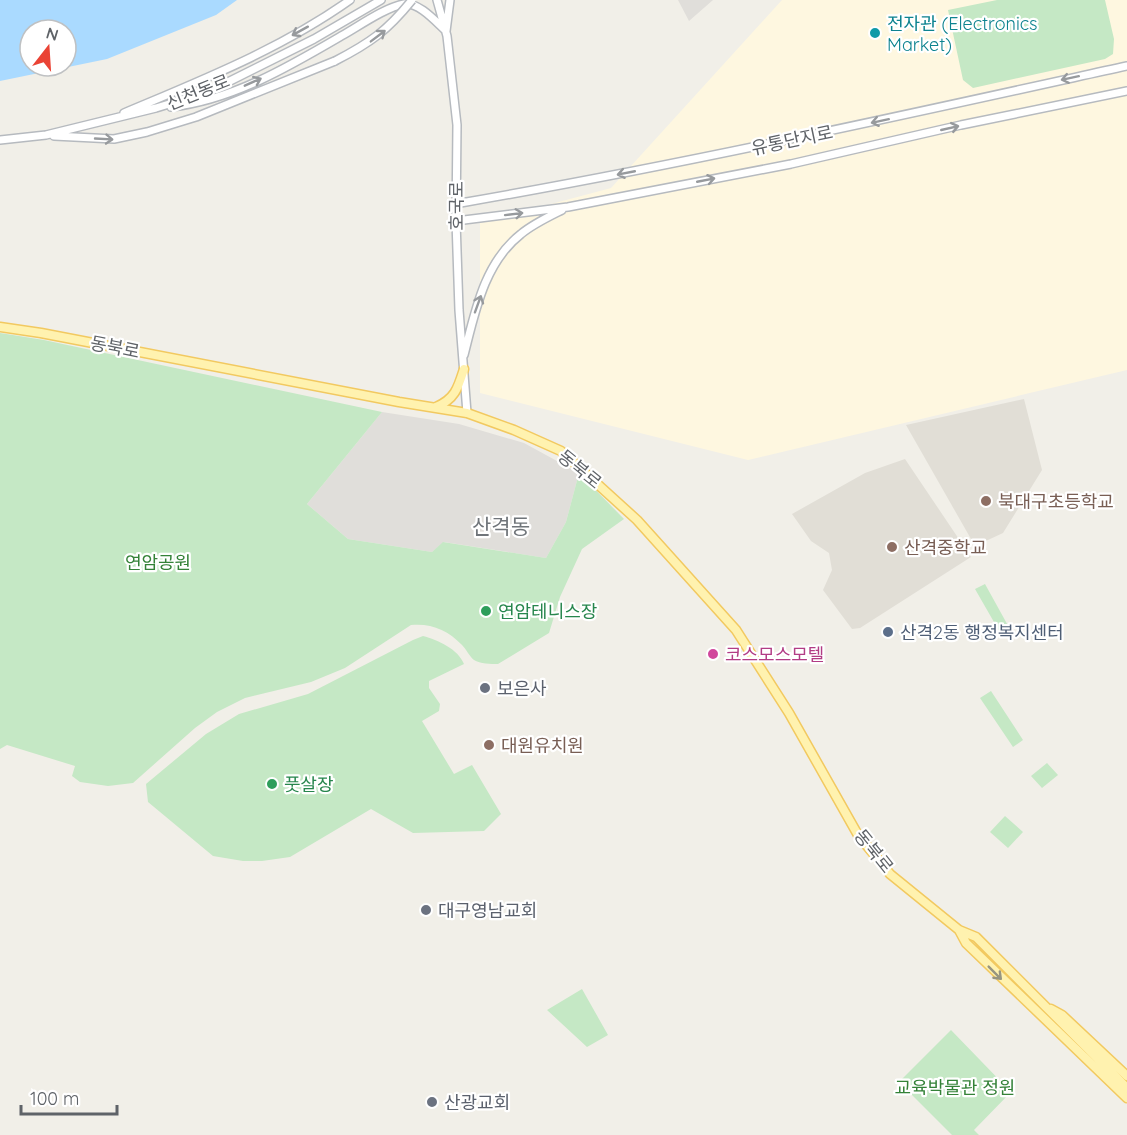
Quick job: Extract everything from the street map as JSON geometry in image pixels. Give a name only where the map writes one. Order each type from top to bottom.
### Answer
[{"type":"main road","points":[[104,121],[262,52],[324,19],[350,0]]},
{"type":"main road","name":"신천동로","points":[[0,140],[46,135],[156,108],[208,92],[314,39],[381,0]]},
{"type":"main road","points":[[46,135],[114,140],[196,117],[363,47],[382,33],[412,0]]},
{"type":"main road","name":"호국로","points":[[437,0],[446,33],[457,125],[455,204],[467,413]]},
{"type":"main road","points":[[446,33],[450,0]]},
{"type":"main road","points":[[156,108],[197,104],[216,99],[284,69],[376,15],[405,4],[414,6],[446,33]]},
{"type":"main road","name":"유통단지로","points":[[455,204],[593,180],[775,144],[1127,66]]},
{"type":"main road","name":"유통단지로","points":[[456,222],[568,207],[791,164],[961,125],[1127,91]]},
{"type":"main road","points":[[0,135],[12,139]]},
{"type":"main road","points":[[434,408],[445,403],[457,391],[476,309],[492,269],[505,249],[521,234],[568,207]]},
{"type":"main road","name":"동북로","points":[[0,327],[467,413],[514,430],[561,451],[637,520],[736,630],[789,713],[858,835],[890,874],[959,930],[976,937],[1041,1003],[1071,1039]]},
{"type":"main road","name":"동북로","points":[[959,930],[966,943],[1036,1012],[1071,1039]]},
{"type":"main road","points":[[1041,1003],[1062,1015],[1127,1076]]},
{"type":"main road","points":[[1036,1012],[1044,1024],[1127,1105]]},
{"type":"main road","points":[[1071,1039],[1127,1088]]},
{"type":"main road","points":[[1071,1039],[1127,1098]]},
{"type":"shaded area","points":[[678,0],[713,0],[689,21]]},
{"type":"shaded area","points":[[782,0],[1127,0],[1127,370],[748,460],[480,393],[480,223],[611,188]]},
{"type":"shaded area","name":"북대구초등학교","points":[[1024,399],[1042,470],[1003,533],[975,546],[906,425]]},
{"type":"shaded area","points":[[382,412],[459,424],[524,443],[579,473],[566,522],[546,558],[444,542],[432,552],[348,539],[307,504]]},
{"type":"shaded area","name":"산격중학교","points":[[905,459],[971,557],[860,628],[852,629],[823,590],[832,570],[829,553],[811,541],[792,514],[865,473]]},
{"type":"green space","points":[[997,0],[1105,0],[1114,39],[1113,54],[1105,59],[973,88],[963,80],[948,10]]},
{"type":"green space","name":"연암공원","points":[[0,333],[44,340],[382,412],[307,504],[348,539],[432,552],[443,542],[546,558],[566,522],[579,473],[624,519],[582,549],[560,597],[549,633],[498,664],[474,660],[457,640],[439,629],[425,625],[411,625],[345,668],[311,682],[245,698],[217,712],[195,728],[133,783],[108,786],[80,782],[72,776],[75,766],[7,745],[0,749]]},
{"type":"green space","points":[[985,584],[1011,631],[1002,636],[975,589]]},
{"type":"green space","points":[[423,636],[452,650],[464,664],[429,681],[429,688],[440,704],[439,711],[422,721],[454,774],[472,765],[501,814],[484,831],[413,833],[371,809],[290,857],[243,861],[213,856],[148,802],[146,784],[206,734],[239,714],[308,694]]},
{"type":"green space","points":[[991,691],[1023,740],[1013,747],[980,698]]},
{"type":"green space","points":[[1047,763],[1058,775],[1042,788],[1031,776]]},
{"type":"green space","points":[[1005,816],[1023,832],[1008,848],[990,832]]},
{"type":"green space","points":[[582,989],[608,1035],[587,1047],[547,1010]]},
{"type":"green space","name":"교육박물관 정원","points":[[951,1030],[1011,1092],[974,1130],[979,1135],[952,1135],[899,1082]]},
{"type":"water","points":[[0,0],[237,0],[216,15],[107,59],[78,65],[78,18],[18,18],[18,77],[0,81]]},
{"type":"place","name":"전자관 (Electronics Market)","points":[[875,33]]},
{"type":"place","name":"북대구초등학교","points":[[986,501]]},
{"type":"place","name":"산격중학교","points":[[892,547]]},
{"type":"place","name":"연암테니스장","points":[[486,611]]},
{"type":"place","name":"산격2동 행정복지센터","points":[[888,632]]},
{"type":"place","name":"코스모스모텔","points":[[713,654]]},
{"type":"place","name":"보은사","points":[[485,688]]},
{"type":"place","name":"대원유치원","points":[[489,745]]},
{"type":"place","name":"풋살장","points":[[272,784]]},
{"type":"place","name":"대구영남교회","points":[[426,910]]},
{"type":"place","name":"산광교회","points":[[432,1102]]},
{"type":"district","name":"산격동","points":[[501,526]]}]
